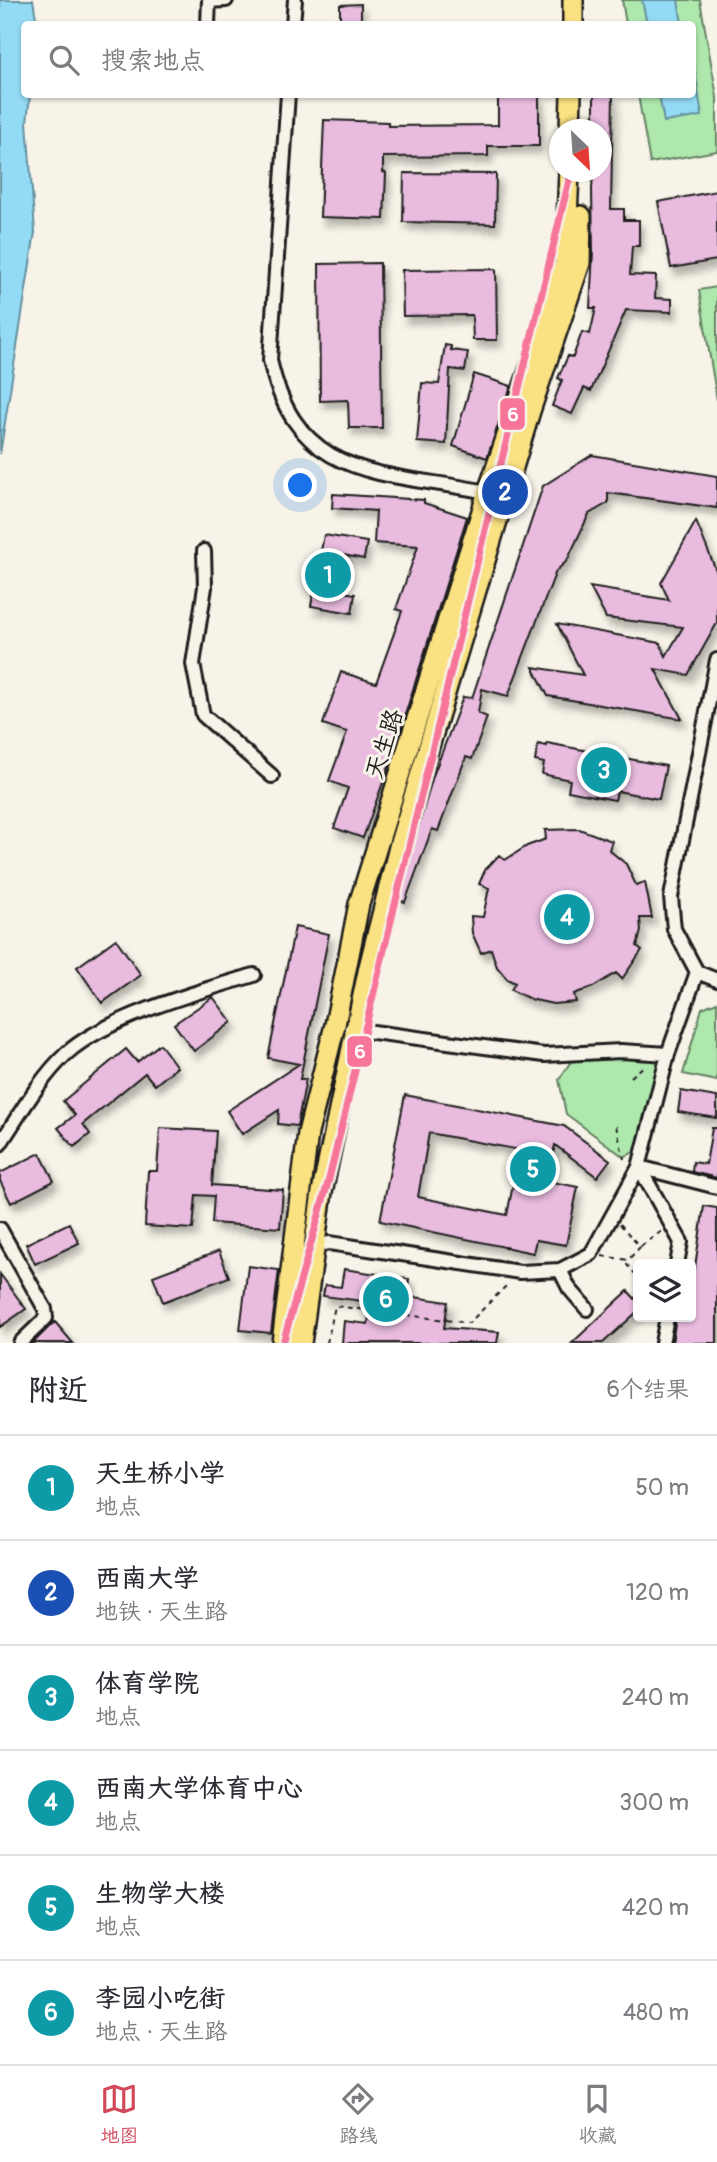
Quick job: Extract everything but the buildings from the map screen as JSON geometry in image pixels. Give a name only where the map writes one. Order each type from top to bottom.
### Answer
[{"type":"highway","points":[[573,0],[573,21]]},
{"type":"highway","points":[[584,21],[585,0]]},
{"type":"highway","points":[[570,119],[571,98]]},
{"type":"highway","points":[[582,119],[583,98]]},
{"type":"highway","name":"天生路","points":[[282,1343],[308,1133],[344,1027],[400,843],[496,494],[565,264],[569,182]]},
{"type":"highway","name":"天生路","points":[[496,494],[580,263],[582,182]]},
{"type":"highway","name":"天生路","points":[[301,1343],[344,1027]]},
{"type":"street","points":[[208,21],[209,1],[226,0]]},
{"type":"street","points":[[293,21],[295,0]]},
{"type":"street","points":[[288,98],[270,360],[275,384],[286,407],[313,443],[351,466],[496,494]]},
{"type":"street","points":[[204,551],[205,587],[193,664],[203,715],[272,776]]},
{"type":"street","points":[[717,660],[671,897],[674,929],[697,972],[717,980]]},
{"type":"street","points":[[294,1245],[316,1248],[329,1243],[520,1272],[560,1270],[591,1254],[639,1167],[667,1058],[697,972]]},
{"type":"street","points":[[0,1144],[67,1053],[100,1032],[177,998],[254,975]]},
{"type":"street","points":[[344,1027],[544,1055],[621,1051],[667,1058]]},
{"type":"street","points":[[639,1167],[717,1187]]},
{"type":"street","points":[[639,1167],[681,1242],[678,1259]]},
{"type":"street","points":[[0,1229],[46,1308],[46,1318],[41,1326],[20,1343]]},
{"type":"street","points":[[560,1270],[569,1288],[587,1308]]},
{"type":"street","points":[[662,1343],[666,1322]]},
{"type":"path","points":[[631,1077],[653,1060],[667,1058]]},
{"type":"path","points":[[616,1126],[624,1159]]},
{"type":"path","points":[[612,1215],[640,1247]]},
{"type":"path","points":[[633,1272],[627,1265],[628,1260],[640,1247],[672,1225]]},
{"type":"path","points":[[591,1254],[628,1260]]},
{"type":"path","points":[[327,1343],[335,1306],[470,1323],[520,1272]]},
{"type":"green space","points":[[622,0],[700,0],[717,97],[717,151],[650,163],[639,98],[696,98],[696,21],[626,21]]},
{"type":"green space","points":[[717,287],[717,400],[699,290]]},
{"type":"green space","points":[[717,1002],[717,1081],[683,1074],[702,1008]]},
{"type":"green space","points":[[652,1056],[662,1062],[636,1151],[624,1157],[566,1114],[559,1080],[573,1058]]},
{"type":"water","points":[[0,0],[33,0],[36,21],[21,21],[21,98],[30,98],[27,122],[35,232],[0,454]]},
{"type":"water","points":[[642,0],[678,0],[682,21],[646,21]]},
{"type":"water","points":[[696,78],[702,116],[664,122],[660,98],[696,98]]},
{"type":"transit line","name":"6","points":[[283,1343],[329,1179],[569,182]]},
{"type":"place","name":"西南大学","points":[[505,492]]},
{"type":"place","name":"天生桥小学","points":[[328,575]]},
{"type":"place","name":"体育学院","points":[[604,770]]},
{"type":"place","name":"西南大学体育中心","points":[[567,917]]},
{"type":"place","name":"生物学大楼","points":[[533,1169]]},
{"type":"place","name":"李园小吃街","points":[[386,1299]]}]
